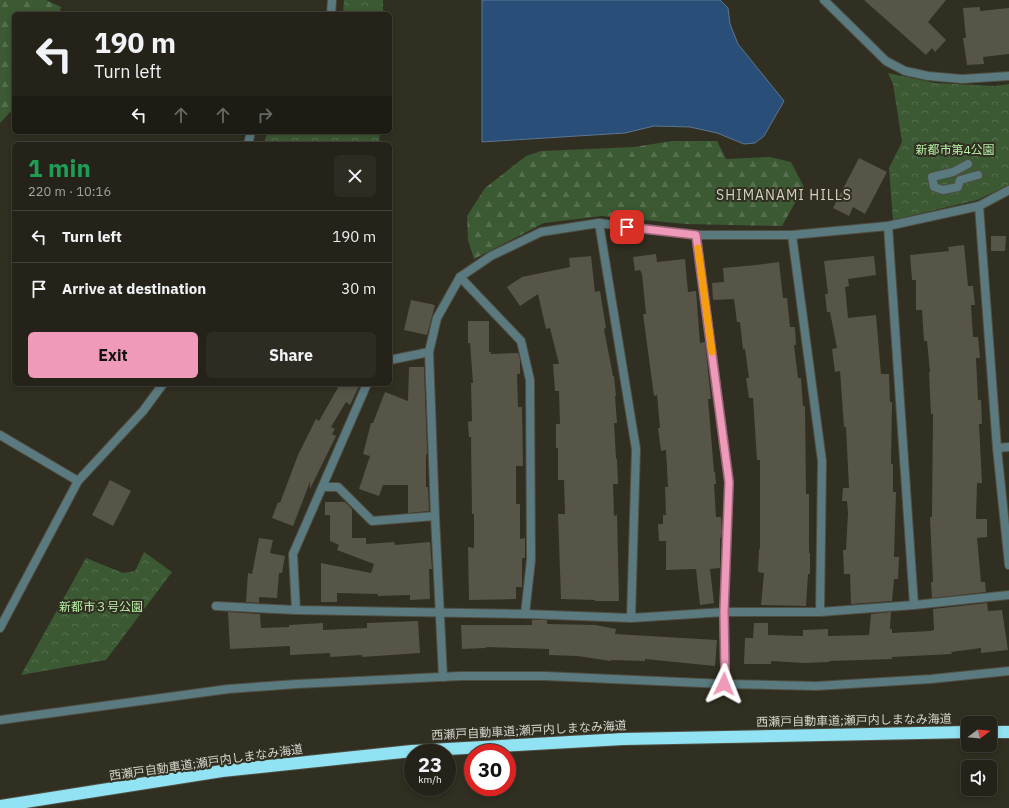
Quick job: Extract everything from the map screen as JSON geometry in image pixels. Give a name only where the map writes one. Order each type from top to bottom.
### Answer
[{"type":"highway","name":"西瀬戸自動車道;瀬戸内しまなみ海道","points":[[0,806],[222,771],[412,751],[623,739],[961,732]]},
{"type":"highway","points":[[997,732],[1009,732]]},
{"type":"street","points":[[332,0],[332,12]]},
{"type":"street","points":[[824,0],[886,61],[905,71],[928,76],[962,79],[1009,76]]},
{"type":"street","points":[[968,164],[953,172],[932,177],[934,187],[943,190],[958,187],[960,180],[978,175]]},
{"type":"street","points":[[443,677],[435,516],[430,352],[437,318],[460,277],[491,256],[541,232],[599,223],[696,235],[792,234],[888,226],[979,206],[1009,190]]},
{"type":"street","points":[[979,206],[998,448],[1009,565]]},
{"type":"street","points":[[599,223],[636,449],[631,618]]},
{"type":"street","points":[[888,226],[914,605]]},
{"type":"street","points":[[792,234],[822,461],[820,612]]},
{"type":"street","points":[[696,235],[729,482],[724,612],[724,684]]},
{"type":"street","points":[[460,277],[521,341],[530,380],[531,560],[525,614]]},
{"type":"street","points":[[392,360],[430,352]]},
{"type":"street","points":[[0,628],[78,480],[142,411],[161,386]]},
{"type":"street","points":[[296,610],[293,554],[366,386]]},
{"type":"street","points":[[0,435],[78,480]]},
{"type":"street","points":[[998,448],[1009,447]]},
{"type":"street","points":[[323,487],[338,487],[372,521],[435,516]]},
{"type":"street","points":[[216,606],[296,610],[525,614],[631,618],[724,612],[820,612],[914,605],[1009,595]]},
{"type":"street","points":[[0,720],[228,689],[297,684],[462,676],[545,676],[724,684],[816,686],[931,679],[1009,671]]},
{"type":"green space","points":[[0,0],[46,0],[61,7],[60,12],[12,12],[12,110],[0,123]]},
{"type":"green space","points":[[344,0],[383,0],[383,12],[343,12]]},
{"type":"green space","name":"新都市第4公園","points":[[888,73],[935,83],[995,86],[1009,84],[1009,185],[977,200],[893,220],[889,168],[902,142],[893,84]]},
{"type":"green space","points":[[266,134],[380,134],[379,142],[264,142]]},
{"type":"green space","points":[[672,141],[717,141],[726,159],[770,157],[791,162],[804,187],[782,226],[686,224],[602,216],[544,223],[474,259],[468,240],[467,216],[485,188],[526,156],[541,151],[634,147]]},
{"type":"green space","name":"新都市３号公園","points":[[144,552],[172,572],[106,660],[21,675],[86,558],[123,573],[135,571]]},
{"type":"water","points":[[482,0],[720,0],[728,8],[730,24],[738,44],[784,101],[764,136],[755,143],[744,144],[717,133],[690,127],[654,126],[625,133],[482,142]]},
{"type":"building","points":[[864,0],[946,0],[928,22],[946,40],[935,52],[932,48],[926,55]]},
{"type":"building","points":[[980,7],[980,11],[1009,8],[1009,54],[983,57],[984,64],[967,65],[963,38],[966,38],[963,8]]},
{"type":"building","points":[[859,158],[887,172],[865,214],[853,207],[849,216],[833,208]]},
{"type":"building","points":[[991,236],[1006,236],[1005,251],[991,251]]},
{"type":"building","points":[[964,245],[968,286],[973,286],[975,305],[971,305],[973,337],[978,337],[980,358],[976,358],[978,400],[981,400],[982,424],[979,424],[982,483],[977,483],[976,519],[987,519],[987,537],[977,538],[981,582],[985,582],[986,592],[932,598],[931,582],[933,582],[930,517],[932,517],[933,414],[931,414],[930,372],[927,341],[924,341],[922,310],[916,310],[916,280],[912,280],[910,255],[949,251],[948,247]]},
{"type":"building","points":[[656,254],[657,262],[685,259],[688,292],[696,291],[700,343],[705,342],[711,399],[708,399],[716,484],[714,484],[716,517],[721,517],[722,532],[720,538],[720,568],[710,569],[714,603],[700,605],[696,569],[666,570],[666,541],[659,541],[658,524],[663,524],[663,515],[666,515],[665,487],[668,487],[666,450],[661,451],[658,428],[660,428],[657,395],[654,396],[643,314],[646,314],[642,274],[640,270],[635,271],[633,257]]},
{"type":"building","points":[[591,256],[595,292],[600,291],[606,328],[604,329],[614,376],[616,396],[617,423],[614,423],[618,484],[613,484],[614,516],[617,515],[619,601],[561,599],[558,514],[565,514],[564,480],[558,480],[556,424],[560,424],[559,391],[555,391],[553,364],[559,364],[550,328],[546,329],[538,294],[520,306],[507,287],[522,277],[570,267],[569,258]]},
{"type":"building","points":[[874,256],[876,275],[848,279],[849,286],[845,287],[848,318],[876,315],[881,374],[889,374],[890,402],[892,402],[891,464],[893,464],[893,492],[896,492],[894,557],[899,557],[898,579],[894,579],[892,601],[851,604],[850,574],[844,574],[843,550],[846,550],[848,513],[847,501],[842,501],[843,488],[849,488],[846,427],[844,427],[840,371],[835,372],[832,349],[837,348],[830,312],[827,312],[825,294],[828,294],[824,261]]},
{"type":"building","points":[[779,262],[783,298],[787,298],[790,327],[795,327],[796,345],[794,345],[798,378],[801,378],[803,406],[805,406],[806,494],[809,494],[810,553],[810,574],[808,574],[806,606],[761,605],[764,573],[758,572],[760,549],[760,460],[757,460],[753,398],[749,398],[746,378],[749,378],[745,349],[743,349],[740,322],[737,322],[734,299],[713,300],[712,283],[724,282],[723,268]]},
{"type":"building","points":[[411,300],[435,305],[427,335],[404,330]]},
{"type":"building","points":[[468,321],[489,321],[489,352],[491,352],[491,354],[518,353],[520,359],[520,374],[517,374],[518,407],[522,407],[523,466],[516,466],[516,504],[520,504],[520,539],[525,538],[525,558],[522,558],[522,587],[516,587],[516,599],[469,600],[468,547],[474,548],[474,514],[472,514],[471,437],[469,437],[468,422],[472,421],[471,383],[473,383],[470,343],[468,343]]},
{"type":"building","points":[[409,367],[424,367],[427,450],[426,487],[428,487],[429,511],[408,513],[408,485],[383,485],[379,496],[359,489],[370,456],[363,454],[371,423],[373,423],[385,392],[408,401]]},
{"type":"building","points":[[339,386],[359,386],[350,405],[346,402],[331,427],[335,429],[332,434],[336,436],[310,489],[310,482],[293,526],[272,518],[278,502],[280,503],[298,455],[316,419],[319,421]]},
{"type":"building","points":[[110,480],[131,491],[113,526],[92,515]]},
{"type":"building","points":[[325,502],[345,502],[352,509],[352,538],[366,538],[366,544],[394,542],[395,545],[430,542],[432,569],[429,569],[430,599],[410,600],[410,595],[378,596],[378,594],[337,593],[337,602],[321,602],[321,563],[371,573],[374,564],[337,550],[339,545],[330,541],[330,515],[325,515]]},
{"type":"building","points":[[259,538],[273,540],[270,553],[285,556],[282,573],[279,573],[277,598],[259,597],[259,603],[246,602],[248,573],[252,574]]},
{"type":"building","points":[[987,603],[988,611],[1002,610],[1008,650],[981,653],[981,648],[951,652],[952,654],[892,657],[892,659],[804,663],[771,661],[771,664],[744,664],[745,638],[753,638],[754,623],[768,623],[768,635],[803,636],[803,630],[828,629],[828,636],[869,635],[871,614],[891,612],[890,629],[892,629],[892,633],[930,631],[934,630],[933,609]]},
{"type":"building","points":[[228,612],[260,614],[261,628],[289,627],[289,625],[323,623],[323,630],[367,628],[367,623],[418,621],[420,653],[362,657],[362,655],[330,657],[330,653],[290,655],[290,646],[230,649]]},
{"type":"building","points":[[532,620],[547,620],[547,624],[595,625],[616,629],[615,634],[717,640],[715,666],[645,659],[645,661],[611,661],[577,656],[549,655],[549,649],[486,647],[462,649],[461,625],[532,625]]},
{"type":"slow traffic","points":[[698,248],[712,352]]},
{"type":"district","name":"SHIMANAMI HILLS","points":[[784,195]]},
{"type":"route","points":[[627,227],[696,235],[729,482],[724,612],[724,684]]}]
